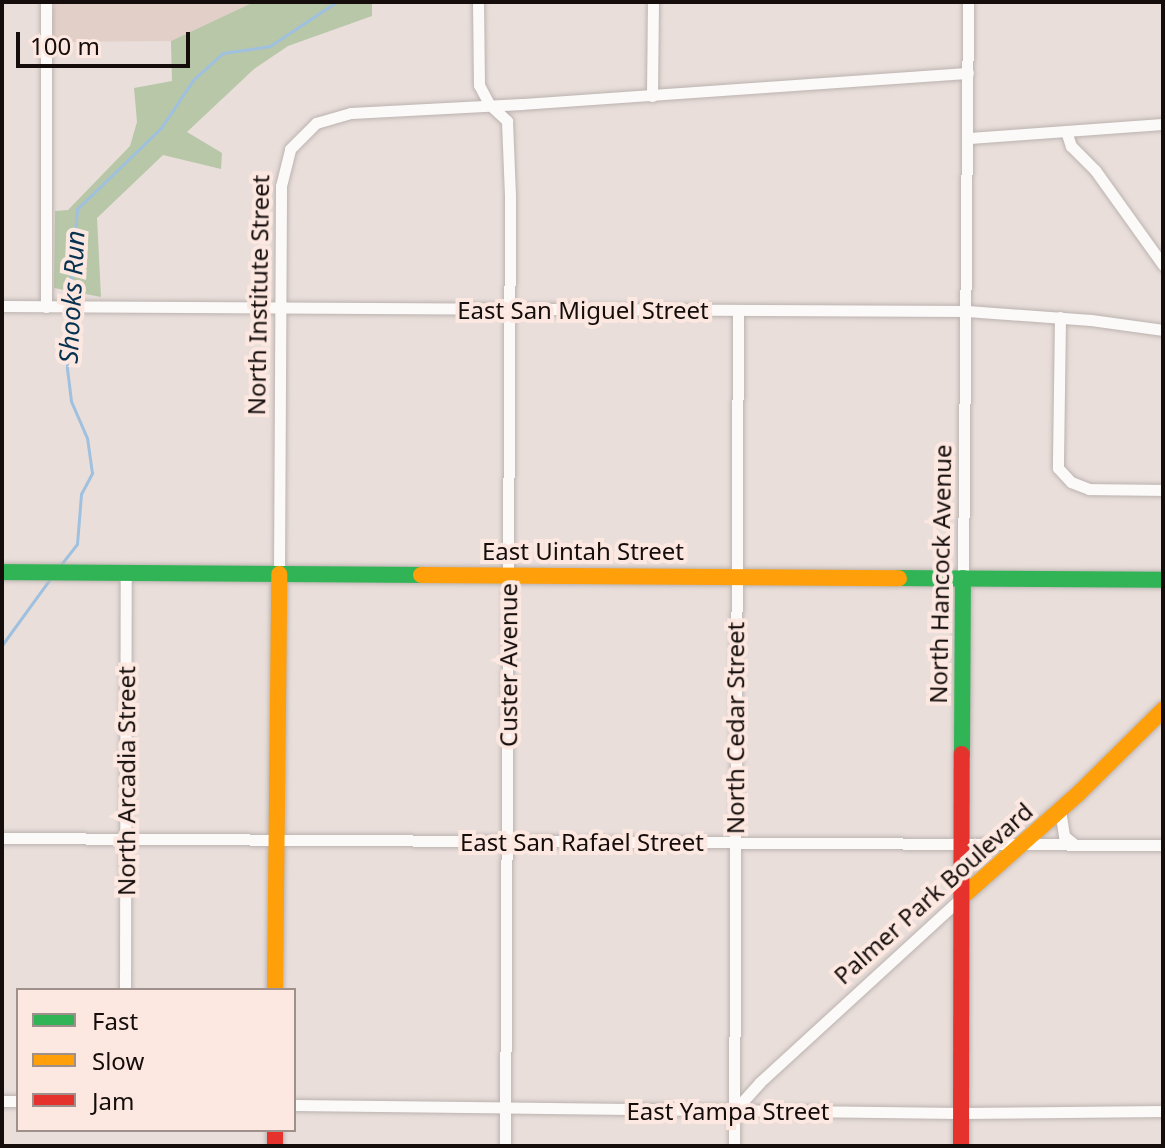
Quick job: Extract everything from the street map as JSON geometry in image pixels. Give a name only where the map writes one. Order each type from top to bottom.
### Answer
[{"type":"main road","name":"East Uintah Street","points":[[2,572],[1163,580]]},
{"type":"main road","name":"North Institute Street","points":[[275,988],[279,574]]},
{"type":"main road","name":"North Hancock Avenue","points":[[961,1146],[963,578]]},
{"type":"main road","name":"Palmer Park Boulevard","points":[[962,897],[1060,810],[1163,710]]},
{"type":"street","points":[[46,2],[46,307]]},
{"type":"street","name":"Custer Avenue","points":[[478,2],[479,85],[489,104],[507,121],[510,309],[505,1146]]},
{"type":"street","points":[[652,96],[653,2]]},
{"type":"street","name":"North Hancock Avenue","points":[[963,578],[968,2]]},
{"type":"street","name":"North Institute Street","points":[[279,574],[283,174],[290,149],[305,131],[329,118],[351,113],[652,96],[968,73]]},
{"type":"street","points":[[968,138],[1163,124]]},
{"type":"street","points":[[1066,131],[1071,146],[1095,170],[1163,265]]},
{"type":"street","name":"East San Miguel Street","points":[[2,306],[967,311],[1060,317],[1163,330]]},
{"type":"street","name":"North Cedar Street","points":[[734,1146],[738,311]]},
{"type":"street","points":[[1060,317],[1058,468],[1071,482],[1089,489],[1163,490]]},
{"type":"street","name":"North Arcadia Street","points":[[125,988],[126,572]]},
{"type":"street","points":[[1060,810],[1064,836],[1075,845]]},
{"type":"street","name":"East San Rafael Street","points":[[2,838],[1163,845]]},
{"type":"street","name":"Palmer Park Boulevard","points":[[735,1110],[759,1083],[962,897]]},
{"type":"street","name":"East Yampa Street","points":[[296,1105],[488,1105],[505,1110],[1163,1111]]},
{"type":"shaded area","points":[[55,2],[254,2],[171,41],[48,42]]},
{"type":"green space","points":[[254,2],[372,2],[372,16],[288,46],[254,69],[187,132],[222,153],[221,169],[163,155],[97,218],[101,297],[54,288],[55,211],[68,210],[130,146],[137,122],[134,88],[172,81],[171,41]]},
{"type":"waterway","name":"Shooks Run","points":[[69,304],[77,209],[161,128],[193,80],[223,53],[270,46],[336,2]]},
{"type":"waterway","name":"Shooks Run","points":[[59,567],[77,544],[81,494],[92,473],[87,438],[71,401],[67,367],[69,311]]},
{"type":"waterway","name":"Shooks Run","points":[[2,645],[50,579]]},
{"type":"traffic: fast","points":[[2,572],[421,575]]},
{"type":"traffic: fast","points":[[899,578],[1163,580]]},
{"type":"traffic: fast","points":[[962,754],[963,578]]},
{"type":"traffic: slow","points":[[275,988],[279,574]]},
{"type":"traffic: slow","points":[[421,575],[899,578]]},
{"type":"traffic: slow","points":[[962,897],[1078,794],[1163,710]]},
{"type":"traffic: jam","points":[[961,1146],[962,754]]},
{"type":"traffic: jam","points":[[275,1132],[275,1146]]}]
